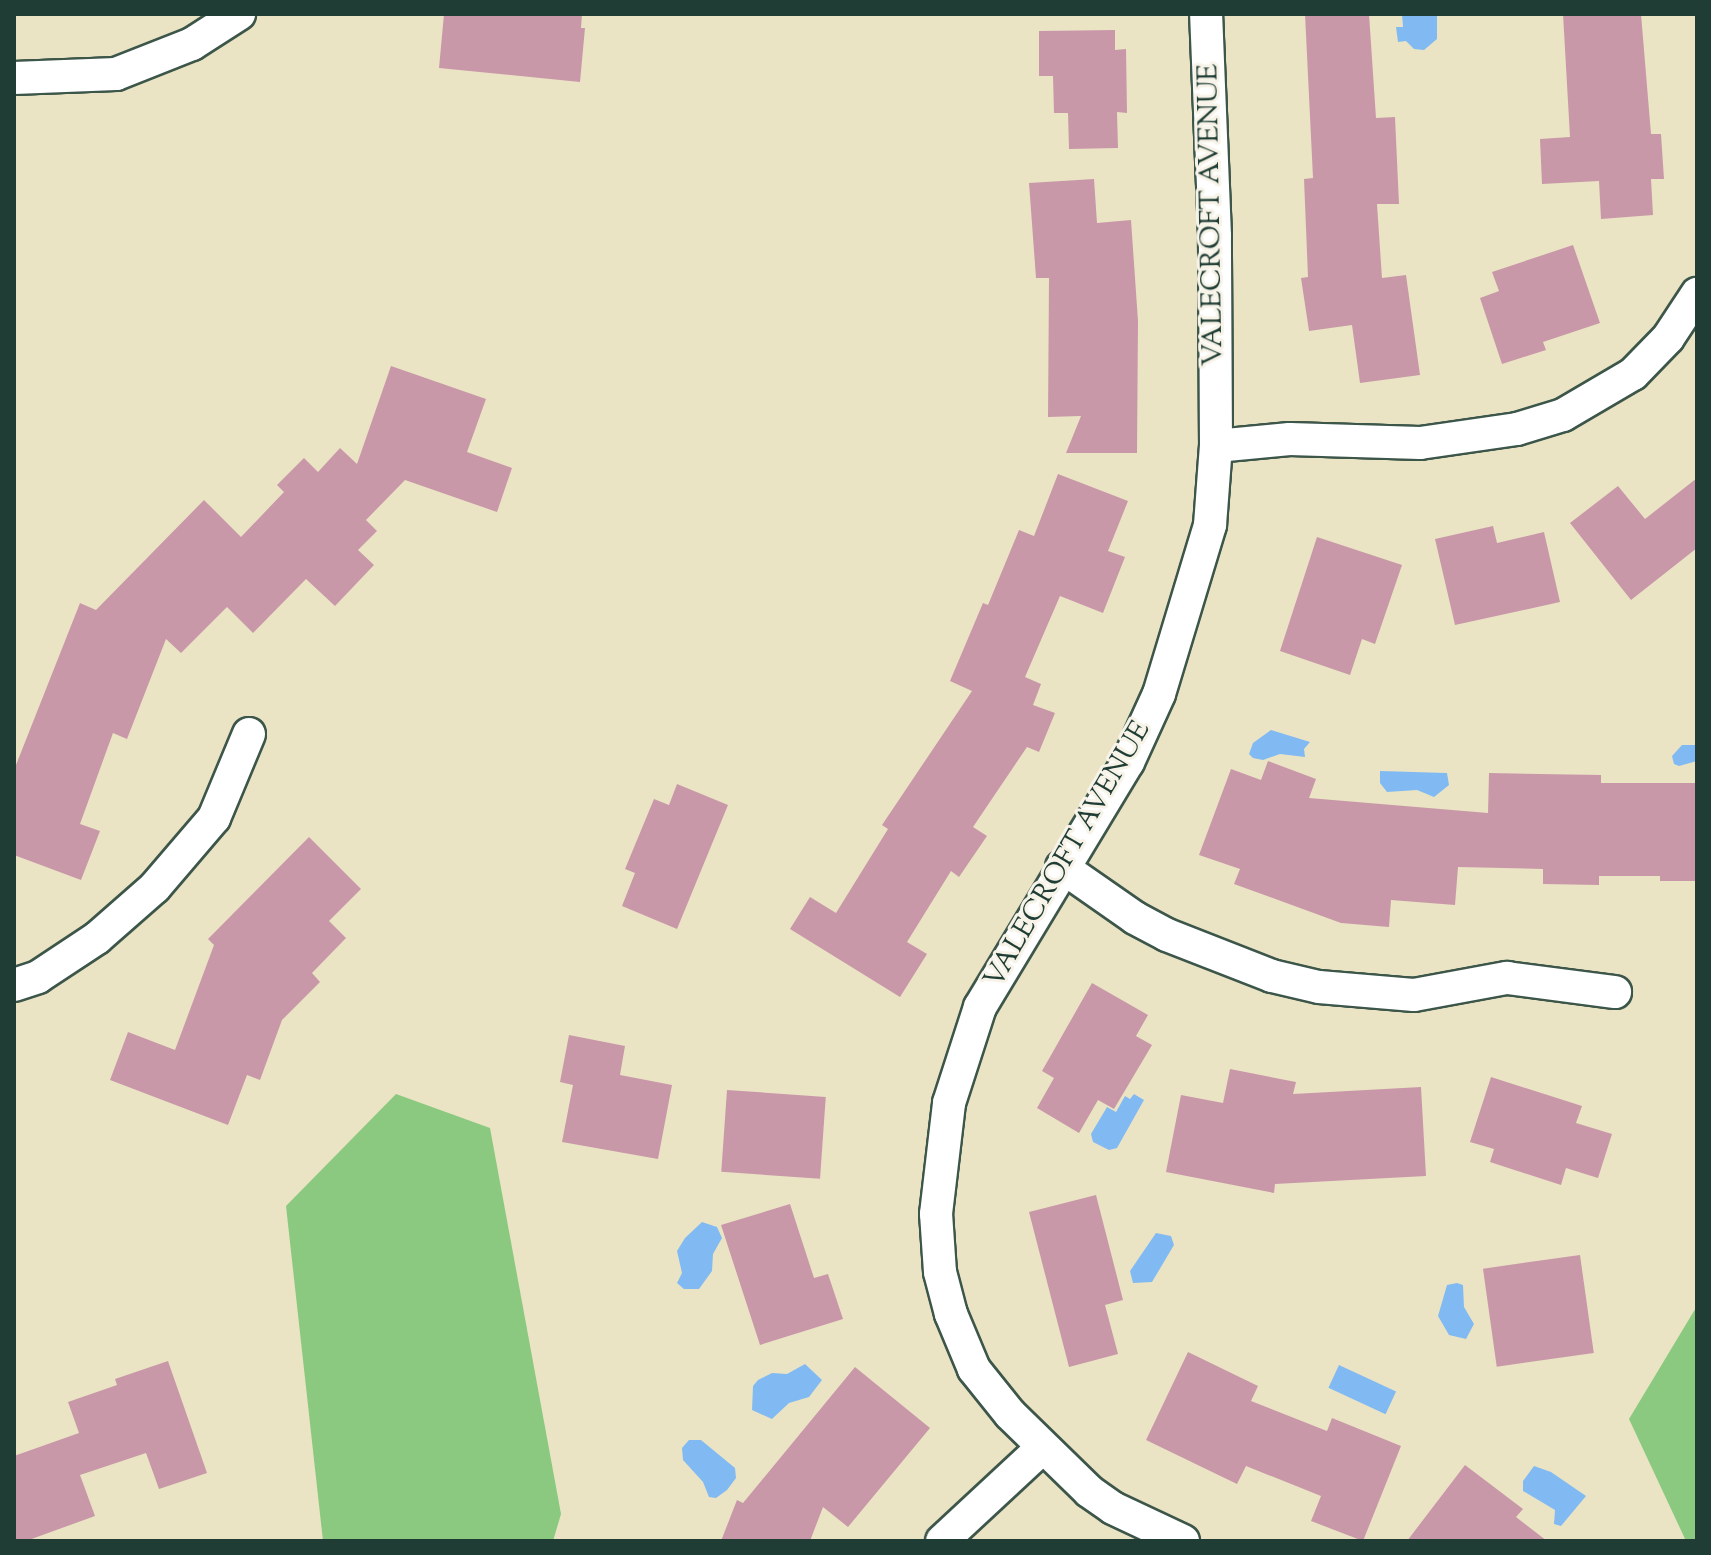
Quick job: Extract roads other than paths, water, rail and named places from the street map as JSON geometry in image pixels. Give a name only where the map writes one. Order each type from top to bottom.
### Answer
[{"type":"street","points":[[14,78],[116,74],[192,44],[239,14]]},
{"type":"street","name":"VALECROFT AVENUE","points":[[1183,1541],[1113,1508],[1042,1448],[974,1369],[951,1314],[940,1272],[936,1214],[949,1103],[980,1007],[1128,762],[1159,694],[1210,525],[1216,446],[1215,236],[1206,14]]},
{"type":"street","points":[[1216,446],[1290,439],[1420,443],[1517,429],[1563,415],[1633,374],[1668,338],[1697,294]]},
{"type":"street","points":[[14,985],[38,977],[97,938],[155,887],[214,818],[249,734]]},
{"type":"street","points":[[1062,867],[1135,918],[1167,935],[1272,976],[1319,987],[1414,995],[1507,978],[1615,992]]},
{"type":"street","points":[[942,1541],[1042,1448]]},
{"type":"water","points":[[1402,14],[1437,14],[1437,39],[1424,50],[1414,49],[1406,41],[1398,42],[1396,27],[1403,27]]},
{"type":"water","points":[[1271,730],[1310,742],[1304,749],[1305,757],[1280,754],[1263,760],[1253,758],[1249,754],[1253,743]]},
{"type":"water","points":[[1682,745],[1697,745],[1697,761],[1679,766],[1674,764],[1672,756]]},
{"type":"water","points":[[1380,771],[1447,773],[1449,785],[1434,797],[1417,790],[1387,792],[1380,783]]},
{"type":"water","points":[[1134,1094],[1144,1100],[1117,1148],[1109,1150],[1093,1142],[1091,1134],[1107,1107],[1116,1112],[1125,1096],[1130,1099]]},
{"type":"water","points":[[702,1222],[717,1227],[722,1238],[713,1254],[712,1271],[699,1289],[684,1289],[677,1283],[682,1273],[677,1251],[685,1238]]},
{"type":"water","points":[[1156,1233],[1171,1236],[1174,1245],[1152,1282],[1133,1283],[1130,1271]]},
{"type":"water","points":[[1447,1285],[1463,1285],[1464,1307],[1474,1324],[1466,1339],[1449,1335],[1438,1316]]},
{"type":"water","points":[[805,1364],[822,1380],[809,1397],[789,1403],[772,1419],[752,1410],[753,1386],[758,1380],[772,1373],[787,1374]]},
{"type":"water","points":[[1339,1365],[1396,1392],[1386,1414],[1328,1388]]},
{"type":"water","points":[[689,1440],[701,1440],[735,1468],[736,1478],[716,1498],[709,1497],[703,1482],[683,1460],[682,1448]]},
{"type":"water","points":[[1534,1466],[1551,1472],[1586,1496],[1561,1526],[1554,1524],[1555,1510],[1523,1491],[1523,1481]]}]
